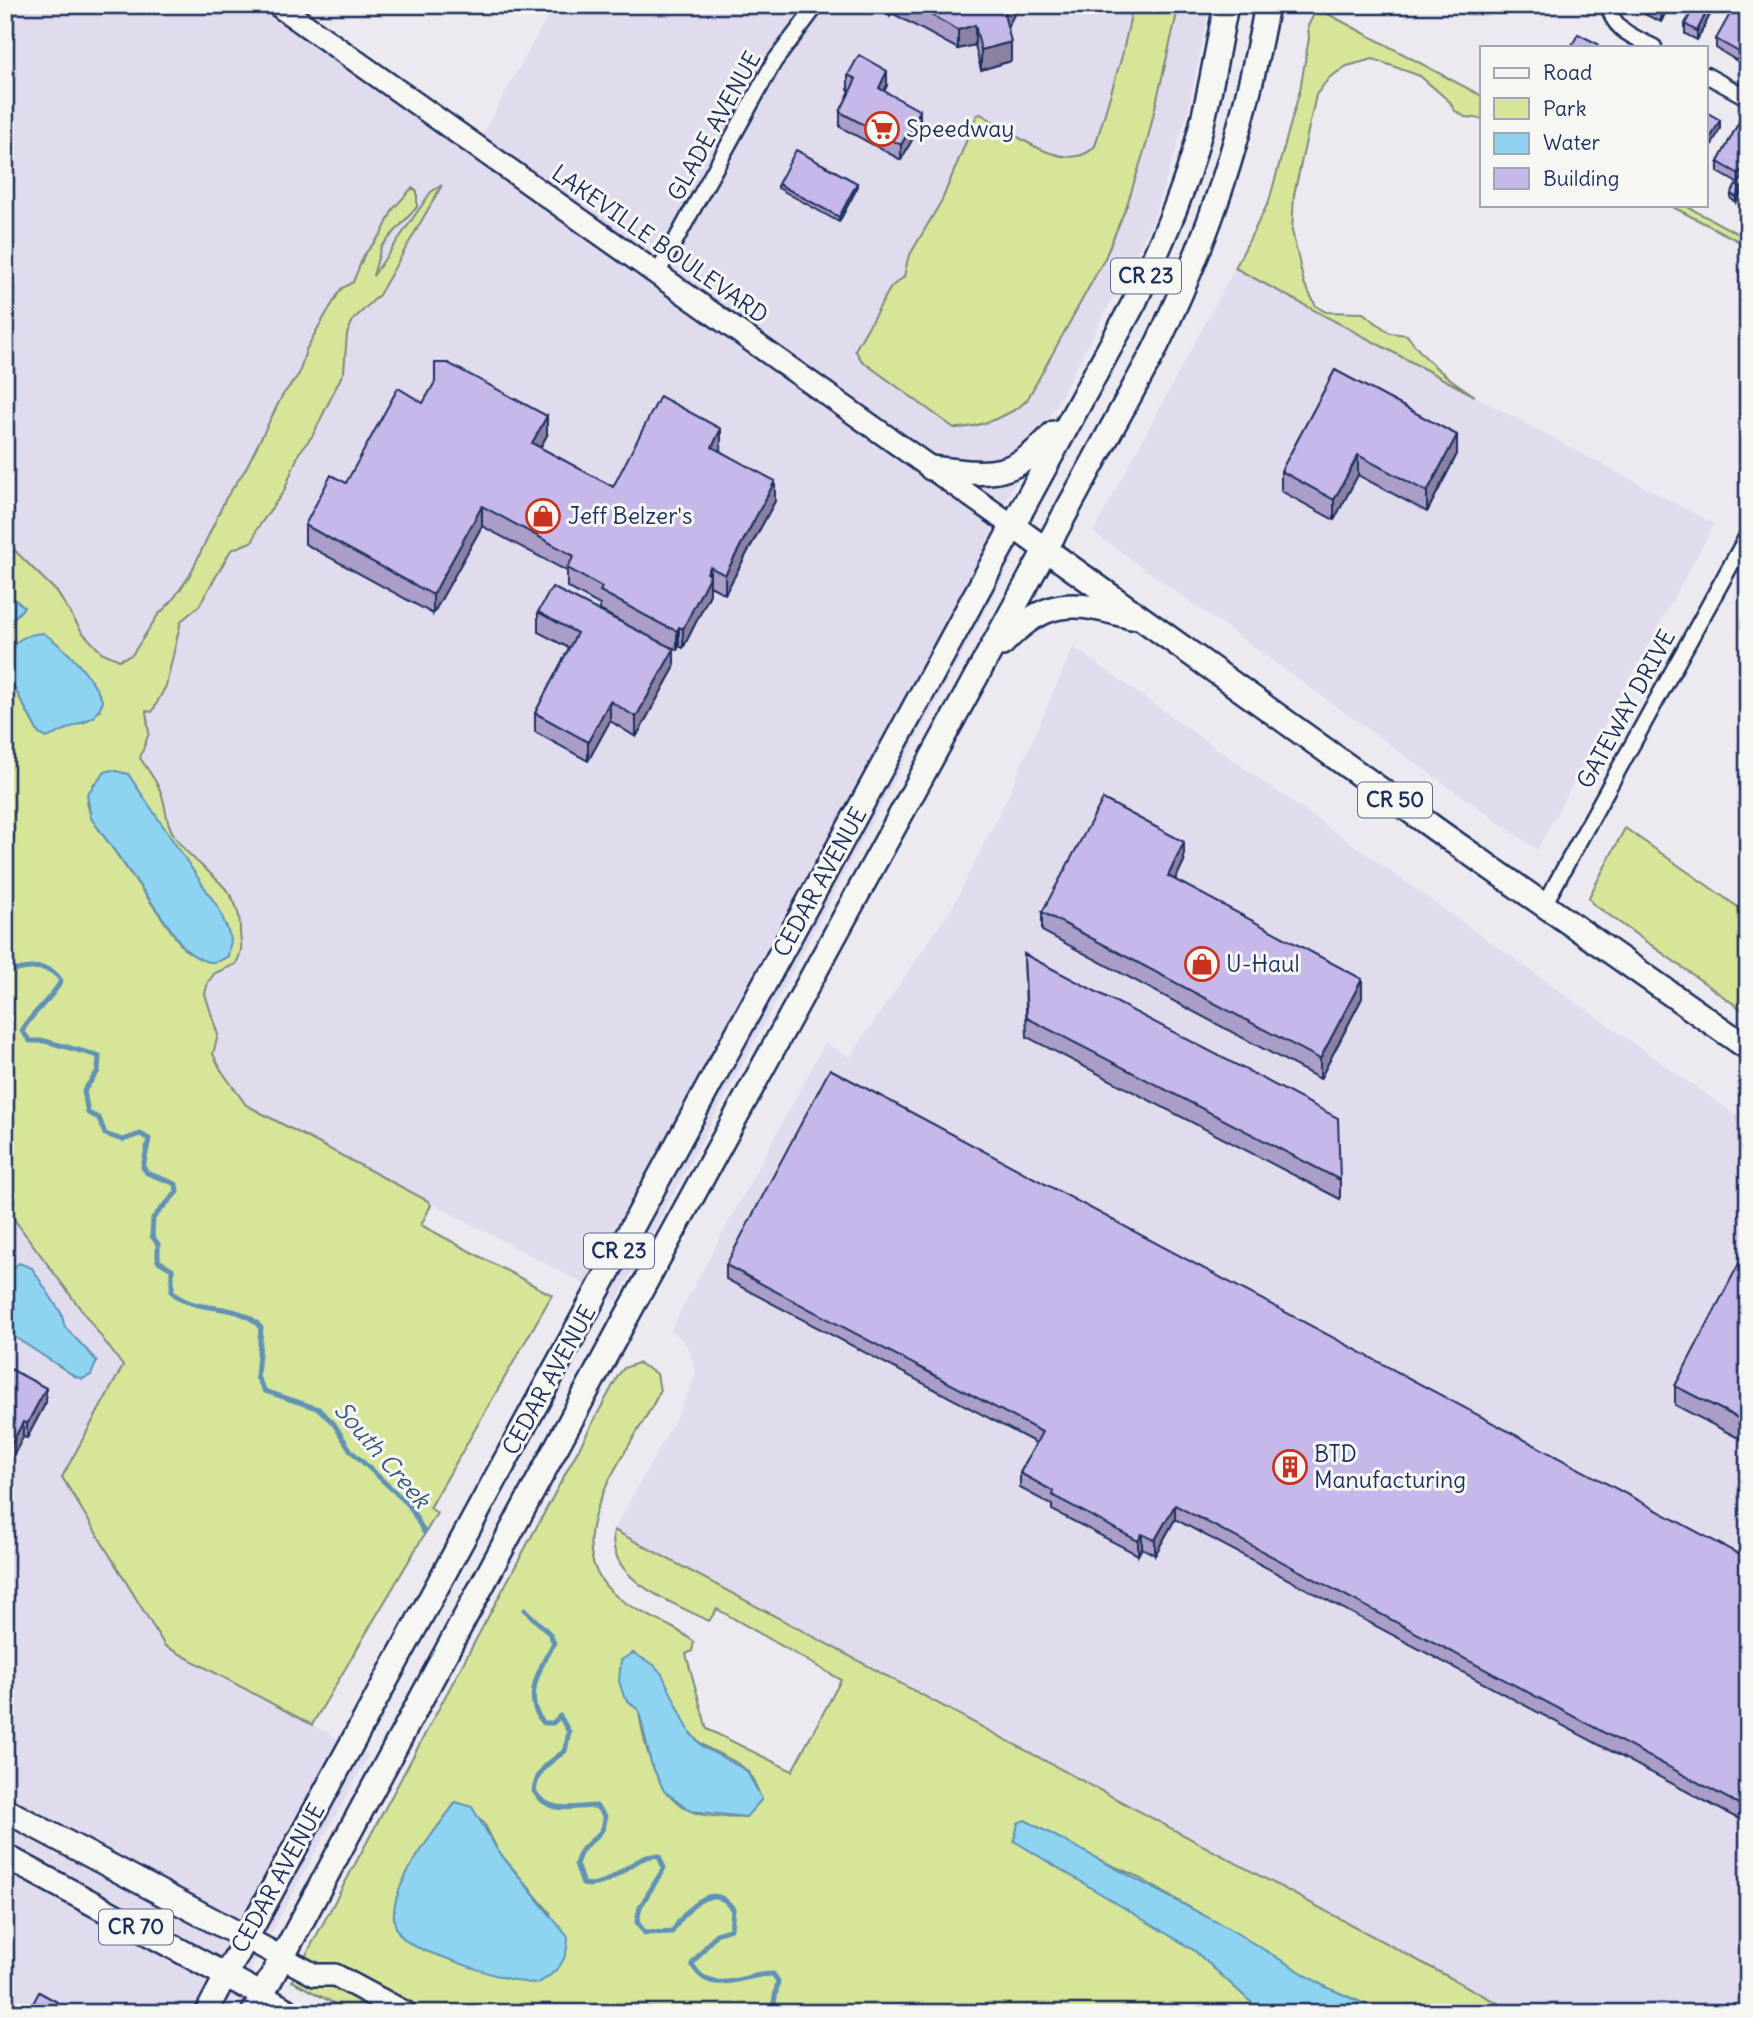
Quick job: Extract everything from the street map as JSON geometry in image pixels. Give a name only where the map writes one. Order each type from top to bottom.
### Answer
[{"type":"main road","name":"CR 23","points":[[1013,526],[1135,302],[1174,210],[1200,131],[1226,5]]},
{"type":"main road","name":"CR 23","points":[[1046,549],[1154,351],[1191,273],[1233,156],[1267,5]]},
{"type":"main road","points":[[931,468],[979,473],[1003,472],[1034,455],[1078,407]]},
{"type":"main road","name":"CR 50","points":[[1013,526],[1748,1048]]},
{"type":"main road","name":"CEDAR AVENUE","points":[[226,1975],[1013,526]]},
{"type":"main road","name":"CEDAR AVENUE","points":[[257,2004],[1046,549]]},
{"type":"main road","points":[[983,664],[1022,624],[1059,605],[1079,604],[1147,621]]},
{"type":"main road","name":"CR 70","points":[[5,1810],[246,1938]]},
{"type":"main road","name":"CR 70","points":[[5,1856],[226,1975],[257,2004]]},
{"type":"street","name":"LAKEVILLE BOULEVARD","points":[[277,5],[1013,526]]},
{"type":"street","name":"GLADE AVENUE","points":[[657,274],[774,62],[817,5]]},
{"type":"street","points":[[1609,5],[1610,14],[1620,29],[1652,46]]},
{"type":"street","points":[[1708,76],[1748,98]]},
{"type":"street","name":"GATEWAY DRIVE","points":[[1544,905],[1748,534]]},
{"type":"street","points":[[246,1938],[315,1975],[335,1975],[406,2013]]},
{"type":"street","name":"CEDAR AVENUE","points":[[206,2013],[226,1975]]},
{"type":"street","points":[[257,2004],[293,2013]]},
{"type":"shaded area","points":[[5,5],[263,5],[471,155],[554,5],[1210,5],[1187,115],[1153,221],[991,529],[1018,549],[616,1301],[246,1105],[5,781]]},
{"type":"shaded area","points":[[1235,268],[1714,524],[1537,850],[1093,532]]},
{"type":"shaded area","points":[[1073,647],[1748,1124],[1748,2013],[1516,2013],[614,1530],[677,1416],[696,1375],[689,1349],[681,1338],[670,1331],[825,1043],[850,1057],[953,906],[1008,796]]},
{"type":"shaded area","points":[[5,1207],[123,1366],[62,1477],[165,1646],[369,1755],[227,2013],[5,2013]]},
{"type":"green space","points":[[1133,5],[1179,5],[1147,142],[1127,205],[1105,258],[1027,400],[1013,411],[993,420],[954,428],[862,361],[855,350],[891,287],[904,277],[908,258],[942,200],[977,115],[981,114],[1022,140],[1054,154],[1069,157],[1083,154],[1095,146],[1122,56]]},
{"type":"green space","points":[[1317,8],[1480,95],[1480,119],[1465,117],[1454,110],[1450,102],[1420,76],[1373,59],[1347,66],[1329,78],[1316,95],[1294,195],[1292,231],[1304,283],[1316,306],[1326,312],[1363,313],[1390,333],[1407,335],[1438,369],[1475,396],[1235,268],[1269,201],[1300,90],[1309,38],[1308,26]]},
{"type":"green space","points":[[442,185],[379,295],[353,320],[347,334],[344,371],[313,435],[299,453],[284,491],[257,529],[253,541],[231,550],[199,606],[181,621],[166,686],[152,712],[146,711],[149,733],[140,758],[160,790],[170,826],[177,840],[226,890],[234,901],[238,914],[241,946],[236,964],[215,973],[208,982],[205,994],[218,1035],[213,1054],[246,1105],[428,1201],[431,1205],[421,1225],[552,1295],[430,1508],[437,1513],[312,1725],[165,1646],[62,1477],[123,1366],[5,1207],[5,670],[39,734],[85,722],[100,710],[50,638],[12,647],[5,658],[5,628],[23,608],[5,591],[5,541],[57,592],[82,632],[101,652],[119,660],[132,655],[158,615],[190,575],[226,498],[245,470],[282,396],[299,374],[306,350],[341,289],[353,282],[364,255],[382,233],[393,209],[412,188],[417,191],[417,207],[381,247],[373,276],[431,192]],"holes":[[[128,774],[227,927],[228,956],[222,960],[206,961],[184,949],[91,818],[87,802],[94,783]]]},
{"type":"green space","points":[[1671,206],[1686,206],[1748,239],[1748,246]]},
{"type":"green space","points":[[1625,828],[1748,914],[1748,1014],[1592,903],[1589,897]]},
{"type":"green space","points":[[638,1363],[657,1374],[660,1391],[603,1494],[593,1522],[591,1548],[597,1573],[616,1596],[694,1642],[692,1651],[686,1654],[707,1729],[792,1771],[841,1680],[717,1609],[709,1621],[645,1588],[620,1563],[614,1548],[614,1530],[1516,2013],[1385,2013],[1324,1986],[1134,1875],[1086,1854],[1025,1821],[1158,1926],[1195,1951],[1263,2013],[352,2013],[292,1981],[624,1368]],"holes":[[[633,1653],[657,1672],[692,1735],[705,1746],[740,1765],[751,1776],[761,1799],[745,1817],[710,1816],[691,1811],[674,1800],[661,1783],[652,1764],[640,1718]],[[456,1802],[484,1823],[498,1851],[551,1914],[433,1834]]]},
{"type":"water","points":[[5,591],[24,607],[5,628]]},
{"type":"water","points":[[43,633],[78,664],[103,702],[94,717],[47,738],[39,734],[5,670],[8,654],[16,643],[28,636]]},
{"type":"water","points":[[112,770],[128,774],[219,909],[231,939],[228,956],[222,960],[206,961],[185,949],[91,818],[87,794],[105,772]]},
{"type":"water","points":[[19,1263],[32,1268],[61,1313],[65,1327],[97,1361],[91,1375],[83,1379],[76,1377],[13,1336],[5,1335],[6,1286],[13,1269]]},
{"type":"water","points":[[633,1653],[654,1665],[662,1674],[690,1733],[703,1747],[746,1770],[762,1799],[746,1817],[691,1811],[664,1791],[651,1763],[639,1711],[624,1697],[619,1681],[621,1660]]},
{"type":"water","points":[[456,1802],[472,1807],[498,1851],[568,1937],[566,1953],[560,1965],[537,1984],[492,1974],[425,1951],[404,1939],[395,1925],[394,1908],[409,1869]]},
{"type":"water","points":[[1025,1820],[1228,1928],[1324,1986],[1385,2013],[1263,2013],[1195,1951],[1014,1841],[1018,1823]]},
{"type":"building","points":[[913,5],[1009,5],[1004,14],[1011,42],[981,50],[975,25],[958,30]]},
{"type":"building","points":[[1647,5],[1664,5],[1661,12]]},
{"type":"building","points":[[1695,5],[1710,5],[1697,31],[1685,24]]},
{"type":"building","points":[[1735,5],[1748,5],[1748,37],[1739,52],[1716,39]]},
{"type":"building","points":[[1578,34],[1598,44],[1597,46],[1572,46]]},
{"type":"building","points":[[859,55],[887,71],[879,88],[920,111],[901,145],[840,112],[856,79],[848,75]]},
{"type":"building","points":[[1708,113],[1720,120],[1708,143]]},
{"type":"building","points":[[1739,122],[1748,127],[1748,158],[1739,174],[1718,162]]},
{"type":"building","points":[[796,150],[857,183],[839,217],[778,184]]},
{"type":"building","points":[[1736,185],[1741,188],[1736,197],[1731,194]]},
{"type":"building","name":"Jeff Belzer's","points":[[435,363],[448,363],[547,416],[532,443],[613,487],[660,396],[721,429],[712,447],[775,481],[725,575],[710,567],[707,573],[710,575],[683,629],[679,627],[677,631],[663,625],[600,591],[602,587],[567,568],[574,556],[482,506],[433,595],[305,525],[331,475],[346,483],[398,388],[423,403],[435,382]]},
{"type":"building","points":[[1335,370],[1457,435],[1427,492],[1358,455],[1334,500],[1281,471]]},
{"type":"building","points":[[552,587],[674,649],[636,717],[610,701],[588,742],[535,713],[577,633],[538,612]]},
{"type":"building","name":"U-Haul","points":[[1103,799],[1184,842],[1168,876],[1362,979],[1320,1059],[1042,912]]},
{"type":"building","points":[[1024,954],[1338,1118],[1340,1180],[1027,1018]]},
{"type":"building","name":"BTD Manufacturing","points":[[830,1069],[1748,1559],[1748,1809],[1175,1505],[1155,1540],[1142,1534],[1138,1541],[1052,1495],[1053,1491],[1020,1473],[1042,1432],[726,1265]]},
{"type":"building","points":[[1746,1250],[1748,1251],[1748,1423],[1675,1386]]},
{"type":"building","points":[[5,1366],[46,1388],[27,1424],[23,1422],[5,1456]]},
{"type":"building","points":[[39,1992],[77,2013],[28,2013]]},
{"type":"waterway","name":"South Creek","points":[[5,972],[44,968],[56,974],[61,981],[22,1031],[30,1041],[45,1041],[99,1056],[98,1071],[84,1091],[88,1113],[99,1118],[105,1134],[123,1140],[140,1134],[149,1139],[143,1167],[147,1173],[176,1184],[177,1192],[153,1218],[152,1236],[158,1244],[158,1261],[172,1269],[172,1292],[193,1304],[230,1310],[252,1319],[261,1328],[257,1377],[265,1391],[319,1409],[334,1424],[351,1451],[409,1505],[424,1532]]},
{"type":"waterway","name":"South Creek","points":[[525,1610],[550,1634],[554,1643],[535,1683],[533,1694],[537,1714],[544,1723],[553,1723],[560,1716],[569,1732],[565,1751],[544,1768],[534,1791],[553,1806],[596,1806],[605,1816],[601,1831],[583,1849],[576,1864],[583,1884],[603,1882],[639,1860],[659,1856],[664,1868],[640,1907],[637,1922],[645,1933],[672,1932],[684,1915],[699,1901],[708,1897],[725,1900],[733,1909],[731,1929],[716,1934],[692,1964],[708,1980],[718,1982],[773,1974],[778,1981],[772,2013]]},
{"type":"place","name":"Speedway","points":[[882,129]]},
{"type":"place","name":"Jeff Belzer's","points":[[543,516]]},
{"type":"place","name":"U-Haul","points":[[1202,964]]},
{"type":"place","name":"BTD Manufacturing","points":[[1290,1467]]}]
